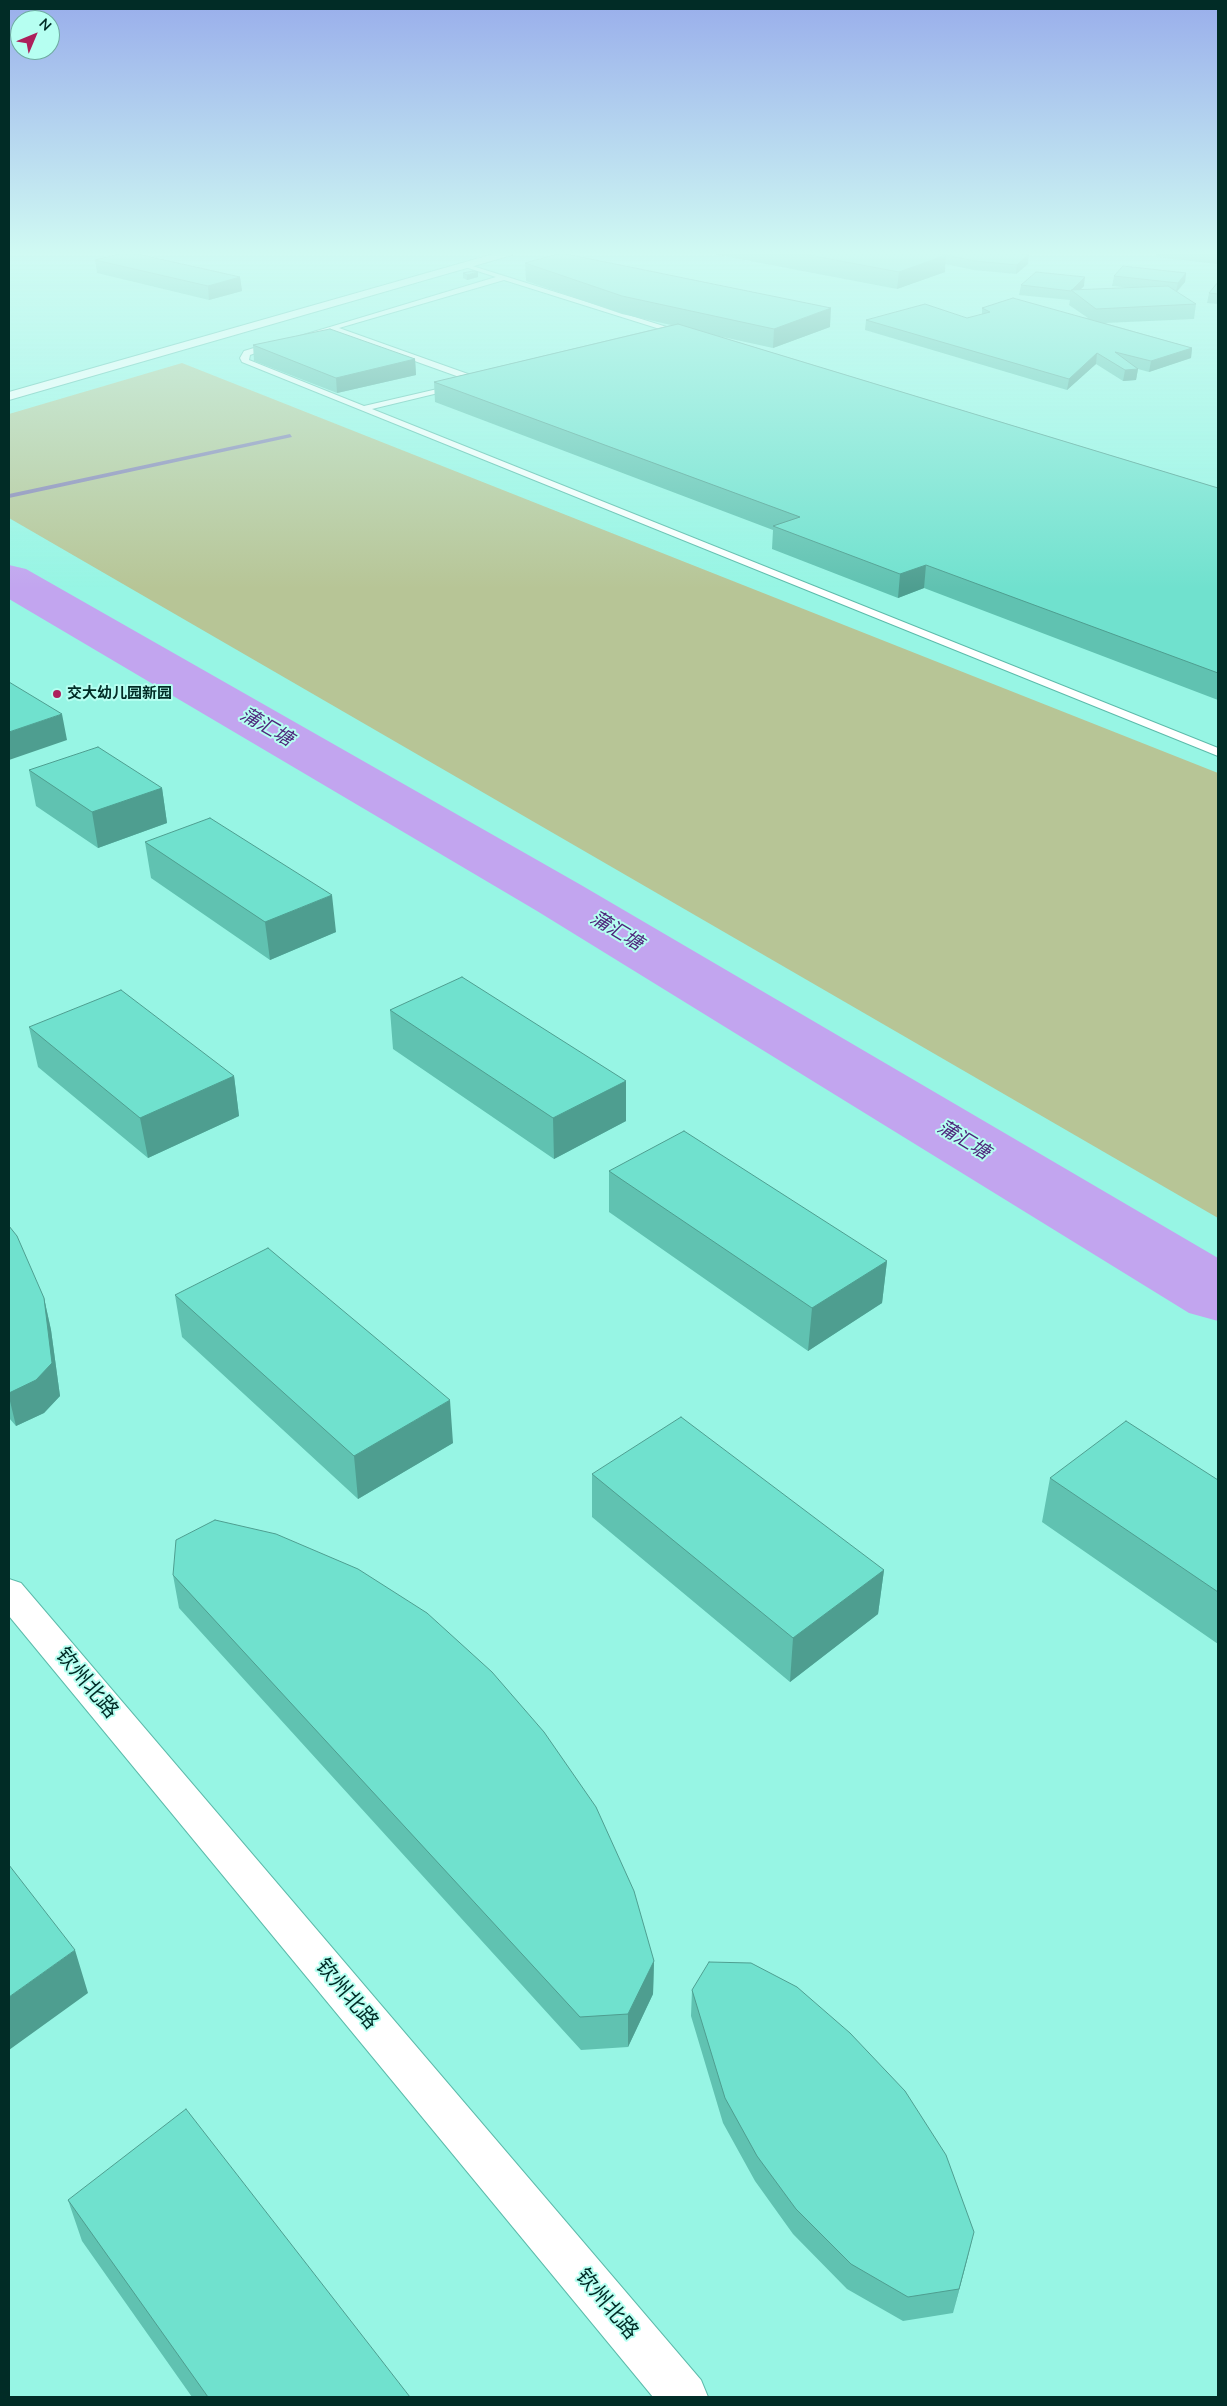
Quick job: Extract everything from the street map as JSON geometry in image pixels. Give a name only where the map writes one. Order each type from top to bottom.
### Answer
[{"type":"main road","points":[[9,396],[117,365]]},
{"type":"main road","name":"钦州北路","points":[[9,1592],[684,2397]]},
{"type":"lane","points":[[254,365],[1218,752]]},
{"type":"lane","points":[[437,365],[479,380]]},
{"type":"lane","points":[[363,409],[488,378]]},
{"type":"green space","points":[[174,365],[188,365],[1218,773],[1218,1218],[9,518],[9,414]]},
{"type":"building","points":[[304,365],[389,365],[336,378]]},
{"type":"building","points":[[504,365],[814,365],[1218,488],[1218,673],[926,565],[900,574],[773,526],[800,517],[434,382]]},
{"type":"building","points":[[1022,365],[1084,365],[1069,379]]},
{"type":"building","points":[[1117,365],[1133,365],[1138,369],[1125,370]]},
{"type":"building","points":[[9,682],[62,714],[9,732]]},
{"type":"building","points":[[98,747],[162,788],[92,812],[29,770]]},
{"type":"building","points":[[210,818],[332,895],[265,922],[145,842]]},
{"type":"building","points":[[462,977],[626,1081],[553,1118],[390,1010]]},
{"type":"building","points":[[121,990],[234,1076],[140,1118],[29,1027]]},
{"type":"building","points":[[684,1131],[887,1261],[812,1308],[609,1171]]},
{"type":"building","points":[[9,1226],[17,1236],[44,1298],[52,1363],[36,1380],[9,1393]]},
{"type":"building","points":[[268,1248],[450,1400],[354,1456],[175,1295]]},
{"type":"building","points":[[681,1417],[884,1570],[793,1638],[592,1474]]},
{"type":"building","points":[[1126,1421],[1218,1480],[1218,1592],[1050,1478]]},
{"type":"building","points":[[215,1520],[276,1534],[358,1569],[427,1613],[492,1672],[544,1732],[596,1807],[634,1891],[654,1961],[628,2014],[580,2017],[173,1575],[176,1540]]},
{"type":"building","points":[[9,1865],[75,1950],[9,1997]]},
{"type":"building","points":[[709,1962],[751,1963],[797,1987],[850,2033],[905,2091],[946,2155],[974,2232],[959,2289],[908,2297],[851,2264],[796,2209],[757,2156],[725,2098],[692,1990]]},
{"type":"building","points":[[186,2109],[410,2397],[208,2397],[68,2200]]},
{"type":"waterway","points":[[9,496],[290,436]]},
{"type":"waterway","name":"蒲汇塘","points":[[9,579],[559,898],[1218,1294]]},
{"type":"place","name":"交大幼儿园新园","points":[[57,694]]}]
